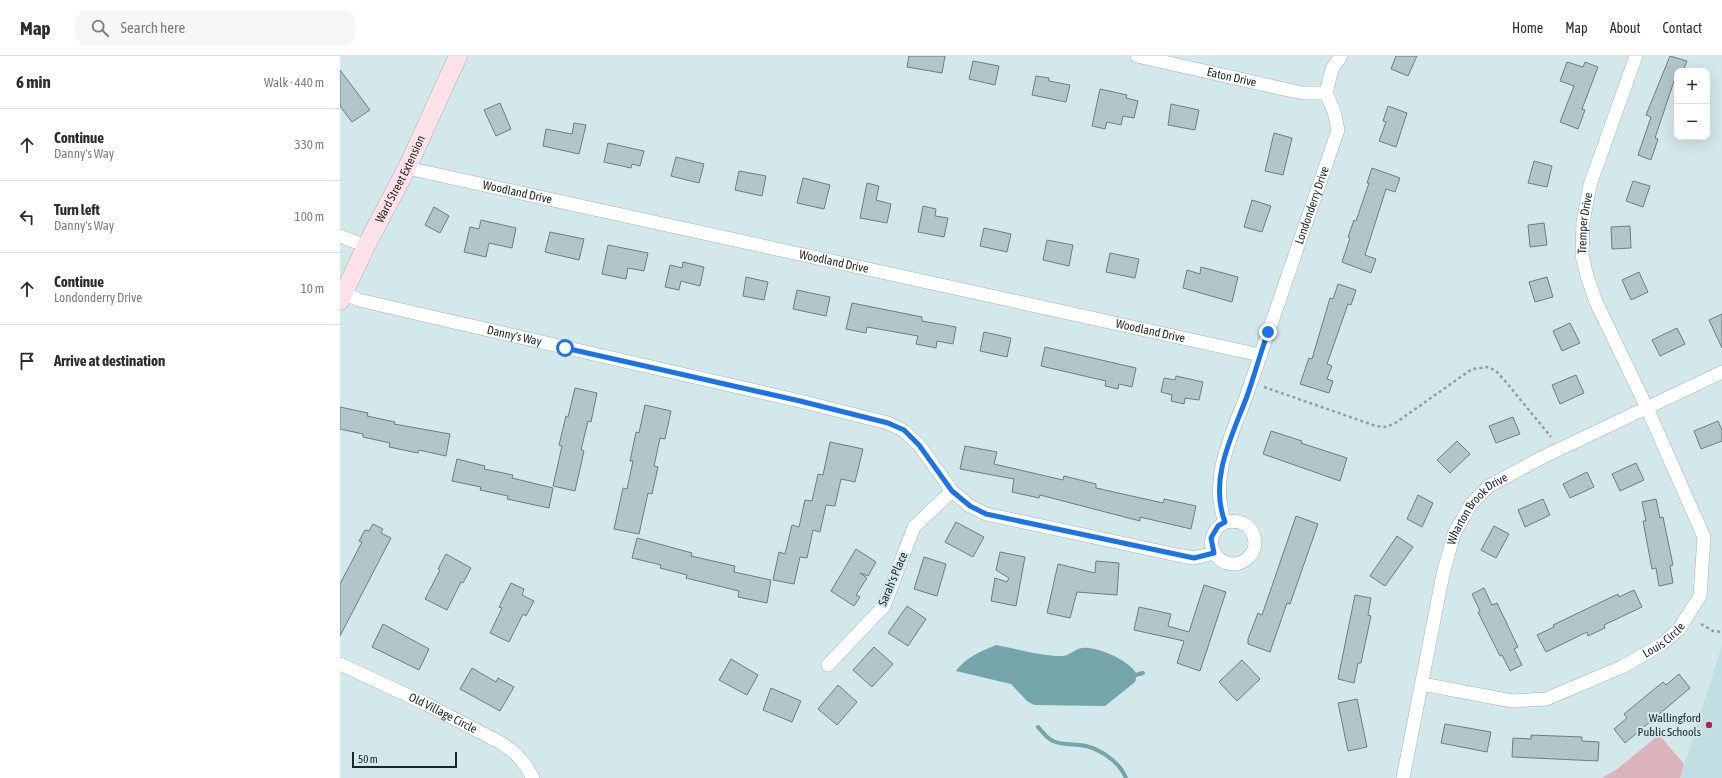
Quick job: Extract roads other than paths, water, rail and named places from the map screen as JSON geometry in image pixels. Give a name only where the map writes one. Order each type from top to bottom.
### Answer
[{"type":"street","name":"Ward Street Extension","points":[[342,297],[366,246],[407,168],[458,56]]},
{"type":"street","name":"Eaton Drive","points":[[1137,56],[1302,93],[1326,93]]},
{"type":"street","points":[[1326,93],[1332,69],[1341,56]]},
{"type":"street","name":"Tremper Drive","points":[[1636,56],[1590,185],[1582,222],[1582,254],[1587,276],[1596,302],[1647,408]]},
{"type":"street","name":"Londonderry Drive","points":[[1260,355],[1338,130],[1334,111],[1326,93]]},
{"type":"street","name":"Woodland Drive","points":[[407,168],[1260,355]]},
{"type":"street","points":[[340,236],[366,246]]},
{"type":"street","name":"Danny's Way","points":[[342,297],[792,399],[888,423],[904,430],[919,445],[952,491],[970,506],[986,514],[1194,558],[1214,553]]},
{"type":"street","points":[[1225,522],[1220,509],[1219,479],[1234,427],[1260,355]]},
{"type":"street","name":"Wharton Brook Drive","points":[[1403,778],[1443,574],[1454,534],[1471,504],[1489,486],[1532,462],[1722,372]]},
{"type":"street","name":"Louis Circle","points":[[1422,684],[1512,701],[1546,699],[1622,667],[1662,644],[1679,629],[1700,596],[1704,537],[1647,408]]},
{"type":"street","name":"Sarah's Place","points":[[828,665],[884,606],[914,527],[952,491]]},
{"type":"street","points":[[1234,520],[1243,522],[1250,528],[1254,536],[1255,546],[1245,561],[1236,564],[1227,564],[1219,560],[1214,553],[1211,538],[1218,526],[1225,522],[1234,520]]},
{"type":"street","name":"Old Village Circle","points":[[340,664],[426,704],[503,744],[516,754],[526,766],[533,778]]},
{"type":"waterway","points":[[1132,676],[1143,673]]},
{"type":"waterway","points":[[1038,727],[1053,741],[1063,744],[1087,746],[1101,752],[1118,766],[1126,778]]},
{"type":"place","name":"Wallingford Public Schools","points":[[1709,725]]}]
